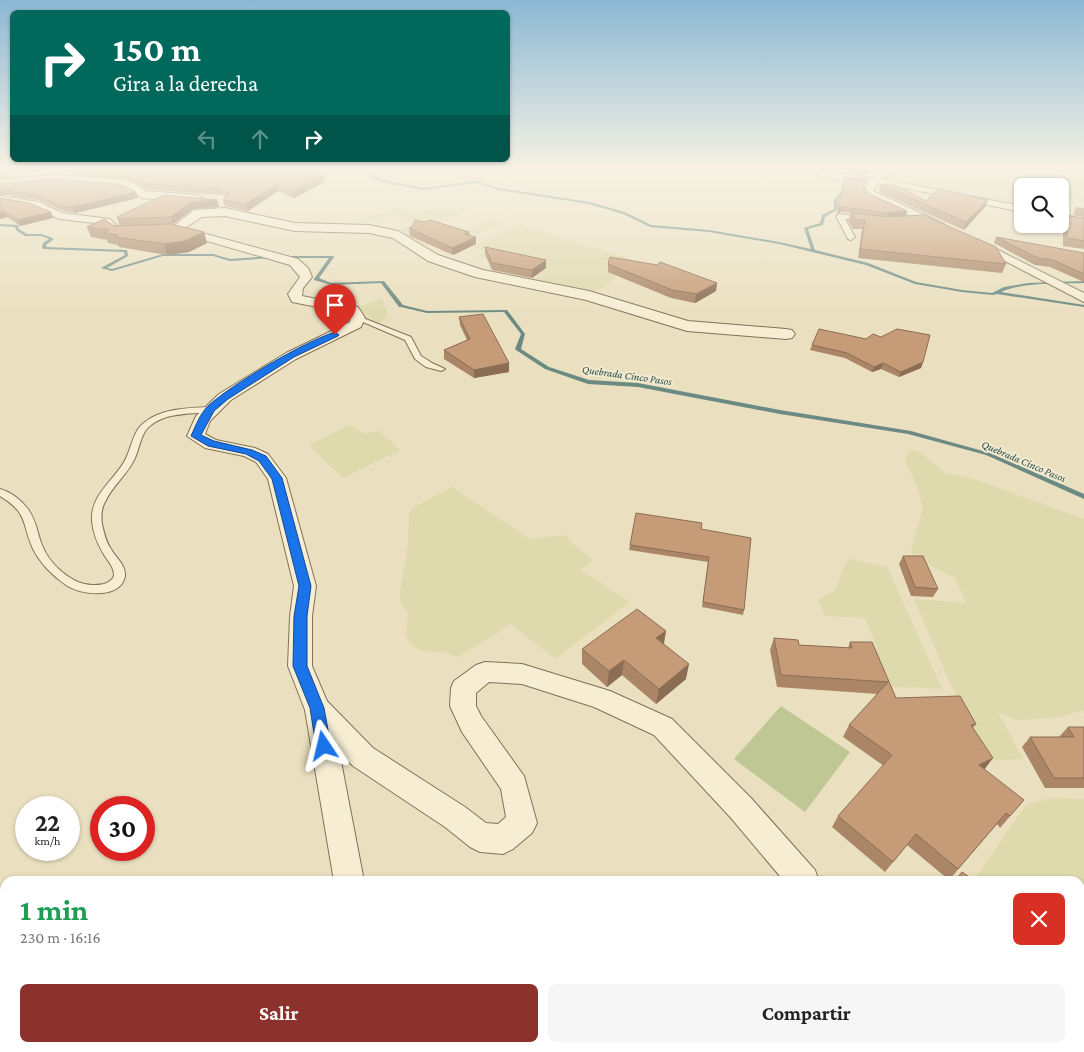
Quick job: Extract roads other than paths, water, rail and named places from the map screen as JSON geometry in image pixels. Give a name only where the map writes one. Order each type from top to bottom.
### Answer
[{"type":"street","points":[[79,218],[106,221],[118,231],[135,231]]},
{"type":"street","points":[[173,229],[191,218]]},
{"type":"street","points":[[253,218],[295,227],[369,229],[398,235],[433,258],[480,274],[589,296],[687,326],[786,334]]},
{"type":"street","points":[[841,218],[843,226],[851,237]]},
{"type":"street","points":[[857,218],[880,221]]},
{"type":"street","points":[[908,222],[924,219],[950,230]]},
{"type":"street","points":[[1069,219],[1084,222]]},
{"type":"street","points":[[173,229],[294,262],[304,271],[306,277],[297,286],[294,294],[297,299],[340,305],[353,310],[358,318],[356,324],[291,356],[225,397],[202,420],[196,436],[211,444],[249,452],[262,458],[277,478],[305,586],[300,616],[300,666],[317,708],[348,876]]},
{"type":"street","points":[[994,238],[967,235],[1052,283],[1084,298]]},
{"type":"street","points":[[317,708],[338,733],[363,757],[455,818],[480,838],[503,839],[522,823],[514,785],[471,724],[463,706],[463,688],[485,672],[522,674],[600,699],[663,727],[741,808],[800,876]]},
{"type":"lane","points":[[358,318],[408,339],[418,357],[429,365],[441,369]]},
{"type":"lane","points":[[0,492],[11,498],[24,511],[38,548],[61,574],[75,586],[93,592],[106,589],[115,582],[119,575],[119,568],[100,538],[97,510],[105,495],[129,462],[140,431],[150,421],[162,416],[211,409]]},
{"type":"waterway","points":[[634,218],[650,226],[709,231],[779,243],[867,264],[915,283],[962,291],[993,294],[1006,288],[1028,284],[1084,282]]},
{"type":"waterway","points":[[813,250],[806,228],[822,224],[823,218]]},
{"type":"waterway","name":"Quebrada Cinco Pasos","points":[[0,225],[17,226],[17,229],[26,235],[41,235],[52,239],[45,243],[44,248],[126,251],[127,255],[103,268],[112,270],[163,255],[213,255],[230,260],[272,257]]},
{"type":"waterway","name":"Quebrada Cinco Pasos","points":[[283,257],[332,257],[316,279],[331,284],[382,282],[401,306],[427,312],[505,311],[523,334],[518,349],[547,368],[588,382],[638,385],[780,412],[909,432],[988,454],[1084,497]]},
{"type":"waterway","points":[[999,293],[1084,306]]}]
